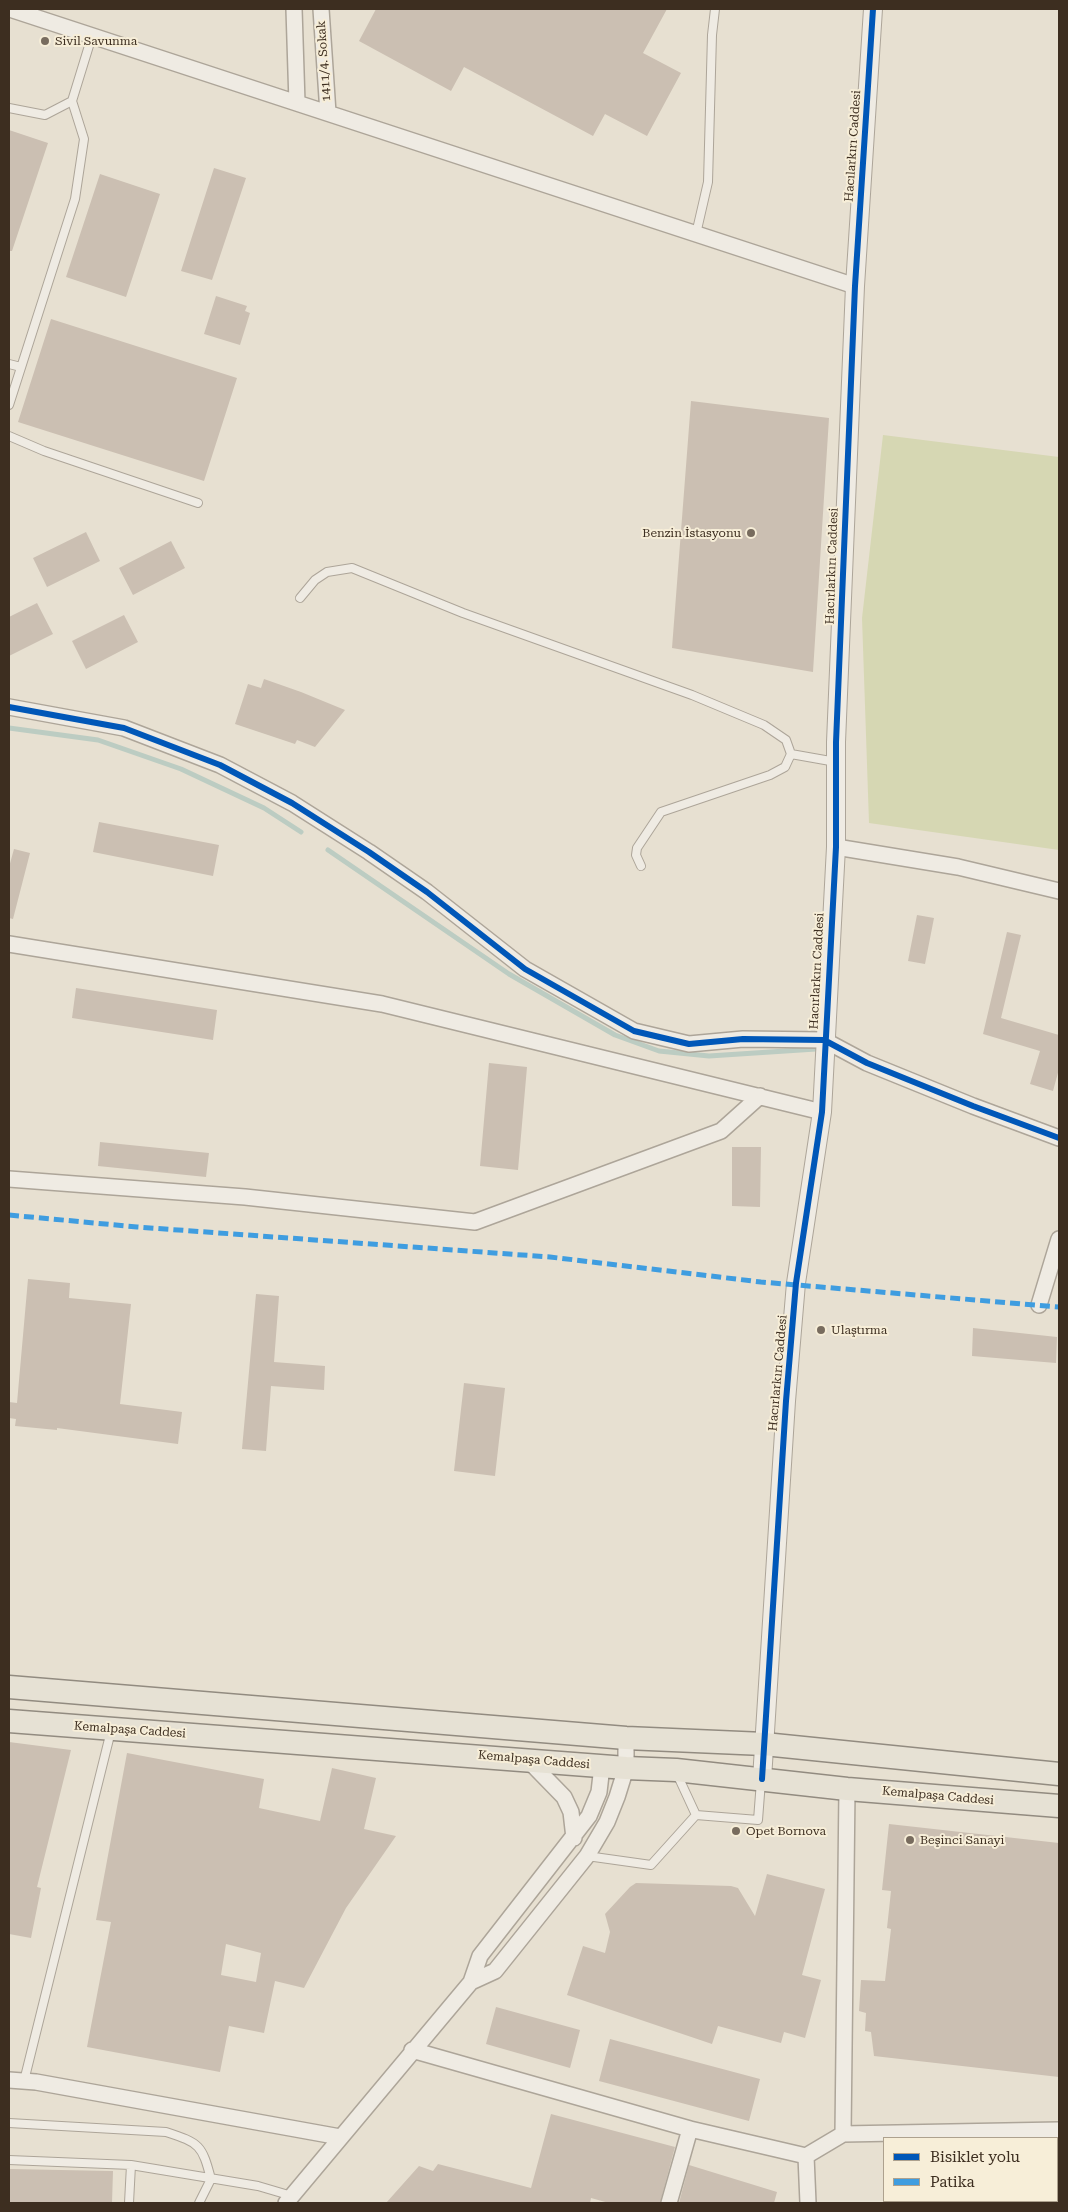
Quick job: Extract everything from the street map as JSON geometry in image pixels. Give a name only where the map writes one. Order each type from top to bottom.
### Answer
[{"type":"main road","points":[[9,1687],[616,1737],[764,1744],[1059,1774]]},
{"type":"main road","name":"Kemalpaşa Caddesi","points":[[9,1721],[626,1768],[676,1770],[847,1789],[1059,1806]]},
{"type":"main road","points":[[602,1766],[616,1737]]},
{"type":"street","points":[[10,9],[855,286]]},
{"type":"street","points":[[294,9],[297,103]]},
{"type":"street","name":"1411/4. Sokak","points":[[321,9],[328,113]]},
{"type":"street","name":"Hacılarkırı Caddesi","points":[[855,286],[874,9]]},
{"type":"street","name":"Hacırlarkırı Caddesi","points":[[762,1779],[796,1283],[822,1112],[824,1040],[836,847],[836,762],[855,286]]},
{"type":"street","points":[[9,707],[124,728],[220,765],[292,804],[369,852],[427,892],[525,969],[634,1031],[689,1044],[743,1039],[824,1040],[867,1063],[1059,1138]]},
{"type":"street","points":[[836,847],[958,867],[1059,891]]},
{"type":"street","points":[[9,944],[382,1004],[822,1112]]},
{"type":"street","points":[[9,1179],[245,1197],[475,1222],[721,1131],[760,1096]]},
{"type":"street","points":[[1040,1305],[1059,1240]]},
{"type":"street","points":[[471,1982],[495,1970],[587,1856],[607,1822],[626,1768],[616,1737]]},
{"type":"street","points":[[527,1759],[564,1797],[571,1812],[574,1838]]},
{"type":"street","points":[[289,2199],[412,2050],[471,1982],[480,1956],[574,1838],[589,1816],[598,1792],[602,1766]]},
{"type":"street","points":[[843,2134],[847,1789]]},
{"type":"street","points":[[412,2050],[690,2129],[806,2156],[843,2134],[1059,2130]]},
{"type":"street","points":[[16,2081],[340,2137]]},
{"type":"street","points":[[669,2203],[690,2129]]},
{"type":"street","points":[[806,2156],[808,2203]]},
{"type":"lane","points":[[696,234],[708,182],[712,35],[715,9]]},
{"type":"lane","points":[[9,406],[75,199],[84,139],[72,102],[92,36]]},
{"type":"lane","points":[[9,108],[45,115],[72,102]]},
{"type":"lane","points":[[9,364],[21,367]]},
{"type":"lane","points":[[9,436],[44,451],[198,502]]},
{"type":"lane","points":[[300,598],[315,580],[327,572],[352,568],[463,613],[692,695],[755,721],[786,740],[791,754],[785,767],[770,775],[661,812],[637,848],[636,856],[641,866]]},
{"type":"lane","points":[[791,754],[836,762]]},
{"type":"lane","points":[[16,2081],[112,1729]]},
{"type":"lane","points":[[676,1770],[696,1815]]},
{"type":"lane","points":[[696,1815],[758,1820],[762,1779]]},
{"type":"lane","points":[[587,1856],[651,1865],[696,1815]]},
{"type":"lane","points":[[9,2123],[166,2132],[184,2138],[199,2146],[204,2154],[211,2179],[199,2203]]},
{"type":"lane","points":[[9,2160],[131,2165],[258,2186],[289,2199]]},
{"type":"lane","points":[[129,2203],[131,2165]]},
{"type":"green space","points":[[883,435],[1059,457],[1059,850],[869,823],[862,618]]},
{"type":"building","points":[[376,9],[667,9],[643,53],[681,73],[647,136],[605,114],[593,136],[464,67],[451,91],[359,41]]},
{"type":"building","points":[[9,130],[48,143],[12,251],[9,251]]},
{"type":"building","points":[[214,168],[246,178],[212,280],[181,271]]},
{"type":"building","points":[[100,174],[160,194],[126,297],[66,277]]},
{"type":"building","points":[[216,296],[247,306],[245,311],[250,313],[240,345],[204,334]]},
{"type":"building","points":[[51,319],[237,378],[204,481],[18,422]]},
{"type":"building","name":"Benzin İstasyonu","points":[[691,401],[829,418],[813,672],[672,648]]},
{"type":"building","points":[[86,532],[100,561],[47,587],[33,558]]},
{"type":"building","points":[[171,541],[185,568],[133,595],[119,568]]},
{"type":"building","points":[[37,603],[53,634],[9,656],[9,617]]},
{"type":"building","points":[[124,615],[138,642],[86,669],[72,641]]},
{"type":"building","points":[[264,679],[345,710],[315,747],[297,740],[295,744],[235,724],[248,684],[261,688]]},
{"type":"building","points":[[99,822],[219,845],[213,876],[93,852]]},
{"type":"building","points":[[14,849],[30,853],[13,919],[9,918],[9,867]]},
{"type":"building","points":[[917,915],[934,918],[925,964],[908,961]]},
{"type":"building","points":[[1007,932],[1021,935],[1001,1018],[1059,1035],[1059,1069],[1053,1091],[1030,1084],[1040,1051],[983,1034]]},
{"type":"building","points":[[76,988],[217,1010],[213,1040],[72,1018]]},
{"type":"building","points":[[489,1063],[527,1067],[518,1170],[480,1166]]},
{"type":"building","points":[[100,1142],[209,1153],[206,1177],[98,1166]]},
{"type":"building","points":[[732,1147],[761,1147],[760,1207],[732,1206]]},
{"type":"building","points":[[28,1279],[70,1283],[69,1298],[131,1304],[120,1404],[182,1412],[178,1444],[57,1428],[57,1430],[15,1426],[16,1419],[9,1418],[9,1402],[17,1403]]},
{"type":"building","points":[[256,1294],[279,1296],[274,1362],[325,1366],[324,1390],[271,1386],[266,1451],[242,1449]]},
{"type":"building","points":[[973,1328],[1057,1337],[1056,1363],[972,1356]]},
{"type":"building","points":[[464,1383],[505,1388],[495,1476],[454,1471]]},
{"type":"building","points":[[9,1742],[71,1750],[37,1887],[41,1888],[31,1938],[9,1934]]},
{"type":"building","points":[[127,1753],[264,1779],[259,1808],[320,1821],[332,1768],[376,1778],[364,1829],[396,1836],[346,1908],[304,1988],[275,1981],[264,2033],[229,2026],[220,2072],[87,2047],[111,1922],[96,1920]],"holes":[[[226,1944],[261,1953],[256,1982],[221,1975]]]},
{"type":"building","points":[[889,1824],[1059,1843],[1059,2077],[874,2056],[871,2032],[865,2031],[866,2013],[859,2011],[861,1980],[885,1981],[891,1929],[887,1928],[891,1891],[882,1890]]},
{"type":"building","points":[[767,1874],[825,1889],[802,1975],[821,1980],[805,2038],[784,2032],[781,2043],[718,2026],[712,2044],[567,1995],[583,1946],[605,1953],[610,1932],[605,1914],[636,1883],[731,1886],[738,1888],[755,1916]]},
{"type":"building","points":[[496,2007],[580,2030],[570,2068],[486,2044]]},
{"type":"building","points":[[610,2039],[760,2079],[749,2121],[599,2081]]},
{"type":"building","points":[[551,2114],[675,2147],[660,2203],[609,2203],[591,2198],[590,2203],[386,2203],[419,2166],[433,2171],[438,2164],[531,2188]]},
{"type":"building","points":[[689,2165],[777,2192],[774,2203],[679,2203]]},
{"type":"building","points":[[9,2169],[113,2171],[112,2203],[9,2203]]},
{"type":"waterway","points":[[9,728],[98,740],[181,769],[264,808],[301,832]]},
{"type":"waterway","points":[[328,850],[509,974],[615,1035],[659,1051],[709,1056],[816,1049]]},
{"type":"marked path","points":[[9,1215],[137,1227],[550,1257],[761,1282],[1059,1307]]},
{"type":"cycle path","points":[[762,1779],[786,1401],[796,1283],[822,1112],[836,847],[836,742],[855,286],[873,9]]},
{"type":"cycle path","points":[[9,707],[124,728],[220,765],[292,803],[369,852],[427,892],[525,969],[634,1031],[689,1044],[743,1039],[824,1040],[867,1063],[1059,1138]]},
{"type":"place","name":"Sivil Savunma","points":[[45,41]]},
{"type":"place","name":"Benzin İstasyonu","points":[[751,533]]},
{"type":"place","name":"Ulaştırma","points":[[821,1330]]},
{"type":"place","name":"Opet Bornova","points":[[736,1831]]},
{"type":"place","name":"Beşinci Sanayi","points":[[910,1840]]}]
